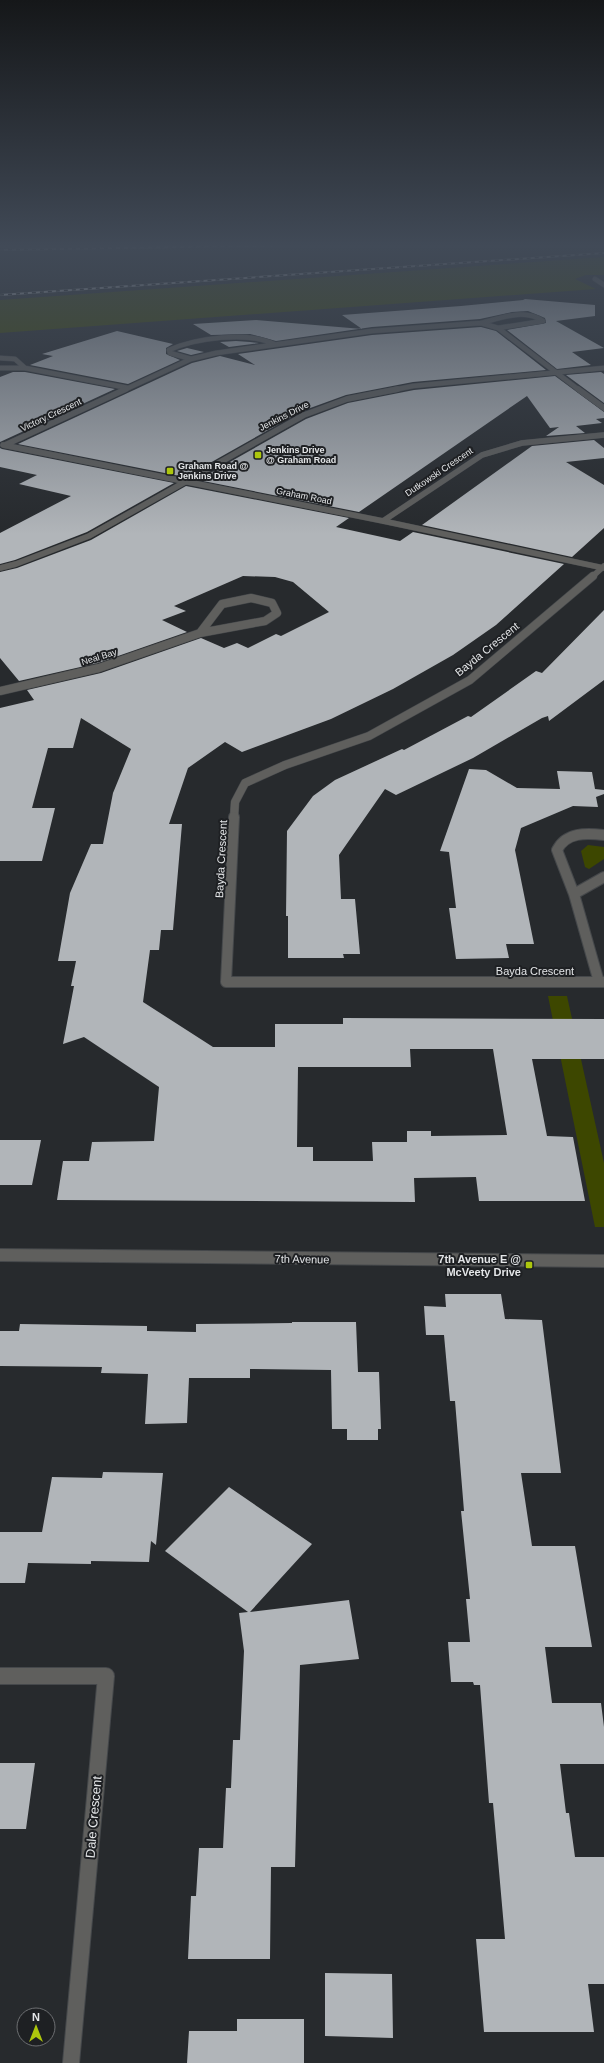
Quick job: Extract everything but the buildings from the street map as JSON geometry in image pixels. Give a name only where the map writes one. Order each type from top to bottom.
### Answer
[{"type":"street","name":"Victory Crescent","points":[[190,359],[170,353],[169,350],[195,343],[211,341]]},
{"type":"street","name":"Victory Crescent","points":[[270,341],[275,344]]},
{"type":"street","name":"Victory Crescent","points":[[2,444],[190,359],[216,353],[295,341]]},
{"type":"street","name":"Victory Crescent","points":[[515,341],[554,372]]},
{"type":"street","points":[[0,358],[15,359],[25,368]]},
{"type":"street","points":[[0,368],[25,368],[128,388]]},
{"type":"street","name":"Jenkins Drive","points":[[0,568],[16,564],[88,536],[304,415],[347,399],[413,386],[604,368]]},
{"type":"street","points":[[554,372],[604,408]]},
{"type":"street","name":"Dutkowski Crescent","points":[[384,521],[482,455],[522,443],[604,435]]},
{"type":"street","name":"Graham Road","points":[[2,444],[603,567]]},
{"type":"street","name":"Bayda Crescent","points":[[602,982],[226,982],[235,802],[245,783],[285,765],[369,736],[470,680],[603,567]]},
{"type":"street","name":"Neal Bay","points":[[0,691],[98,668],[200,633],[264,621],[277,613],[272,604],[251,598],[222,604],[200,633]]},
{"type":"street","points":[[602,982],[574,894],[557,850],[559,844],[564,839],[577,835],[604,835]]},
{"type":"street","points":[[574,894],[604,877]]},
{"type":"street","name":"7th Avenue","points":[[0,1255],[604,1261]]},
{"type":"street","name":"Dale Crescent","points":[[0,1676],[106,1676],[71,2063]]},
{"type":"green space","points":[[588,845],[604,847],[604,859],[589,869],[585,867],[581,851]]},
{"type":"green space","points":[[548,996],[567,996],[604,1163],[604,1227],[595,1227]]},
{"type":"place","name":"Jenkins Drive @ Graham Road","points":[[258,455]]},
{"type":"place","name":"Graham Road @ Jenkins Drive","points":[[170,471]]},
{"type":"place","name":"7th Avenue E @ McVeety Drive","points":[[529,1265]]}]
